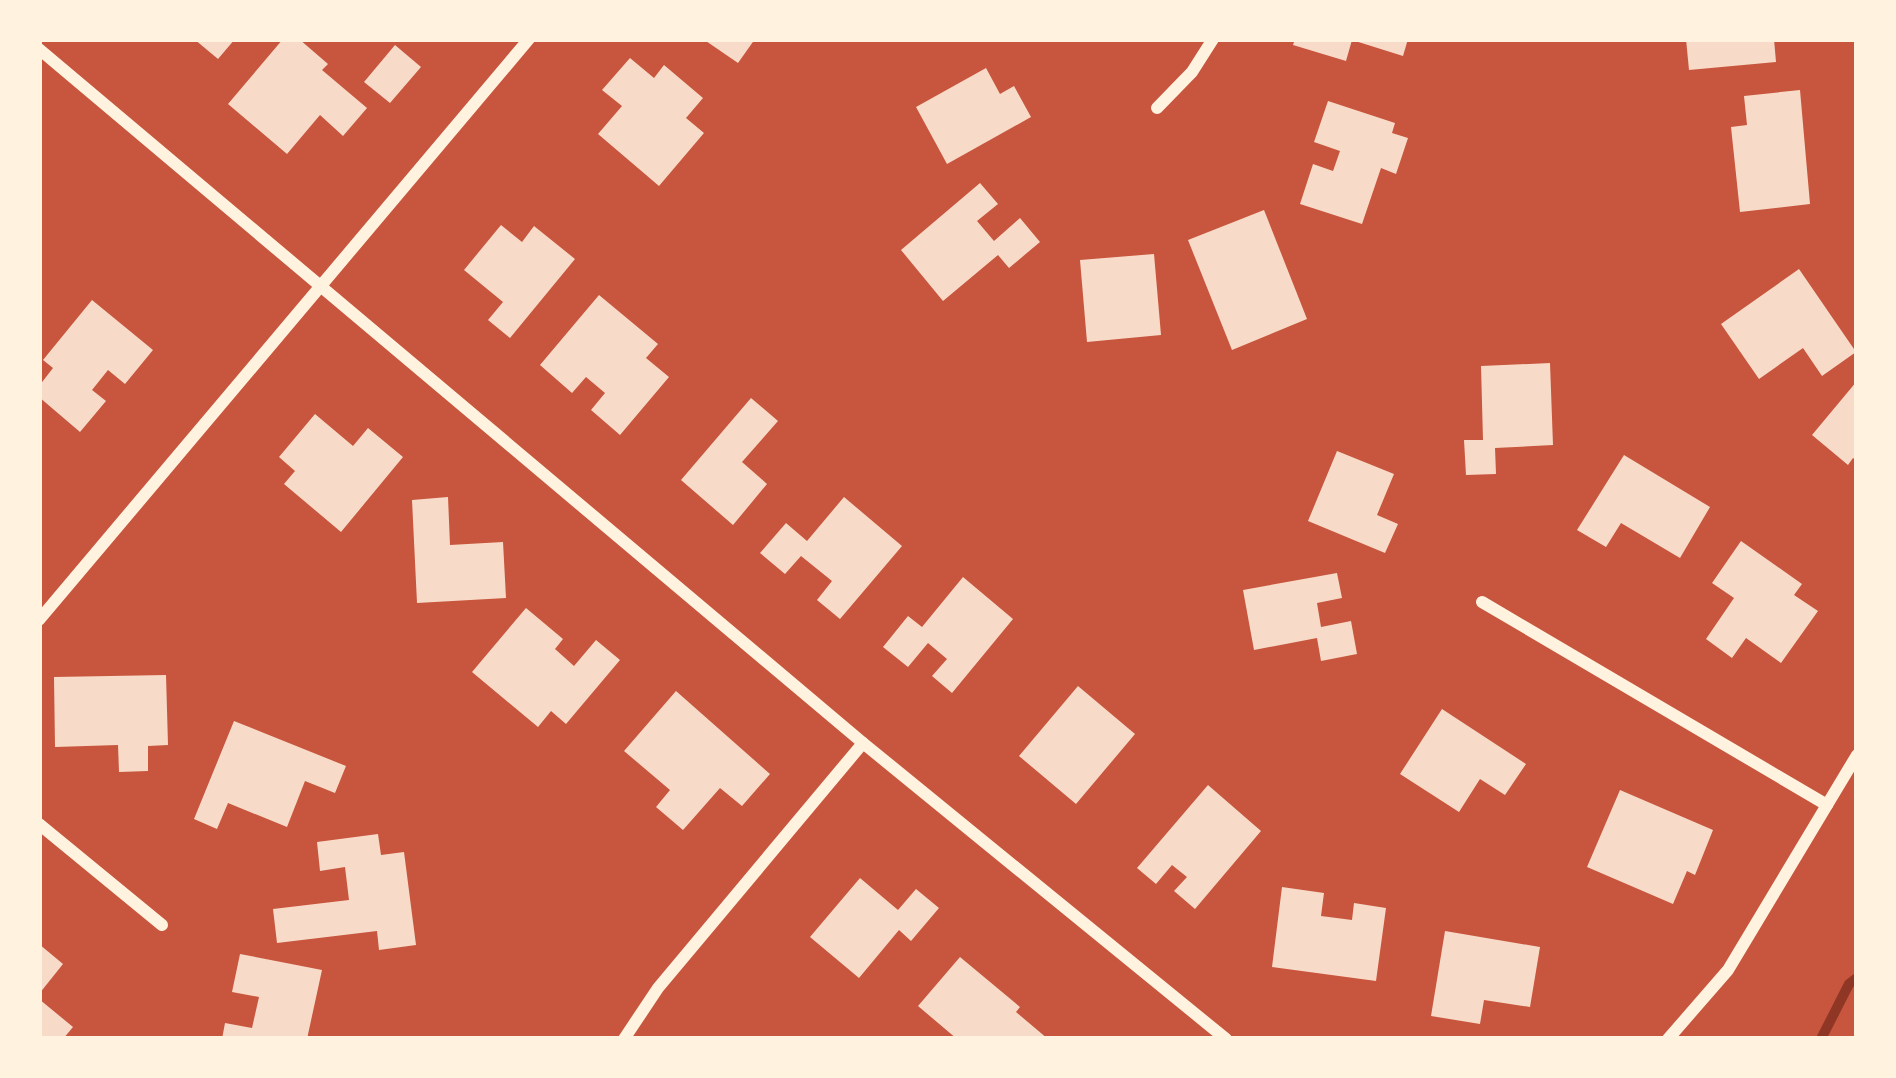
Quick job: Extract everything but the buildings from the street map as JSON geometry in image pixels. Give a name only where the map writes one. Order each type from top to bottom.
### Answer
[{"type":"street","points":[[39,620],[529,39]]},
{"type":"street","points":[[1157,108],[1192,72],[1213,39]]},
{"type":"street","points":[[39,49],[863,743],[1226,1039]]},
{"type":"street","points":[[1482,602],[1827,805]]},
{"type":"street","points":[[624,1039],[658,988],[863,743]]},
{"type":"street","points":[[1668,1039],[1728,970],[1857,755]]},
{"type":"street","points":[[39,824],[162,925]]},
{"type":"waterway","points":[[1821,1039],[1849,984],[1857,978]]}]
